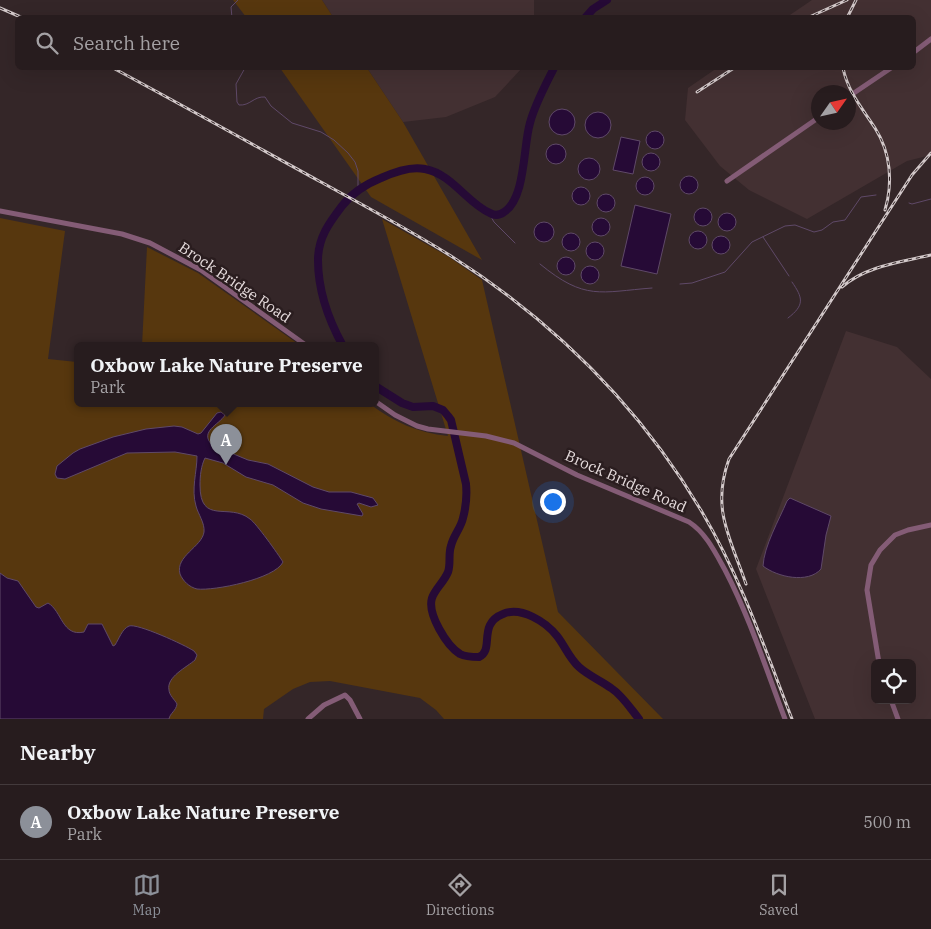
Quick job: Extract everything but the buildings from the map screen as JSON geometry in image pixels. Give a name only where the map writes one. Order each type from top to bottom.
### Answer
[{"type":"street","points":[[916,50],[931,39]]},
{"type":"street","points":[[856,92],[888,70]]},
{"type":"street","points":[[728,181],[811,123]]},
{"type":"street","name":"Brock Bridge Road","points":[[0,211],[122,234],[150,243],[201,270],[301,342]]},
{"type":"street","name":"Brock Bridge Road","points":[[379,404],[405,421],[428,429],[500,439],[521,446],[577,475],[696,526],[707,540],[736,592],[750,623],[785,719]]},
{"type":"street","points":[[879,659],[867,590],[871,565],[880,550],[895,536],[908,530],[931,526]]},
{"type":"street","points":[[308,719],[324,704],[344,695],[350,700],[360,719]]},
{"type":"street","points":[[892,704],[898,719]]},
{"type":"shaded area","points":[[233,0],[322,0],[332,15],[244,15]]},
{"type":"shaded area","points":[[322,0],[534,0],[534,15],[332,15]]},
{"type":"shaded area","points":[[812,0],[931,0],[931,155],[907,161],[807,219],[749,190],[720,166],[685,120],[688,88],[714,70],[916,70],[916,15],[790,15]]},
{"type":"shaded area","points":[[281,70],[368,70],[403,122],[482,260],[371,197]]},
{"type":"shaded area","points":[[368,70],[520,70],[495,97],[446,117],[403,122]]},
{"type":"shaded area","points":[[562,109],[571,113],[575,122],[571,131],[562,135],[553,131],[549,122],[553,113]]},
{"type":"shaded area","points":[[598,112],[607,116],[611,125],[607,134],[598,138],[589,134],[585,125],[589,116]]},
{"type":"shaded area","points":[[655,131],[661,134],[664,140],[661,146],[655,149],[649,146],[646,140],[649,134]]},
{"type":"shaded area","points":[[621,137],[640,141],[633,174],[613,170]]},
{"type":"shaded area","points":[[556,144],[563,147],[566,154],[563,161],[556,164],[549,161],[546,154],[549,147]]},
{"type":"shaded area","points":[[651,153],[657,156],[660,162],[657,168],[651,171],[645,168],[642,162],[645,156]]},
{"type":"shaded area","points":[[589,158],[597,161],[600,169],[597,177],[589,180],[581,177],[578,169],[581,161]]},
{"type":"shaded area","points":[[689,176],[695,179],[698,185],[695,191],[689,194],[683,191],[680,185],[683,179]]},
{"type":"shaded area","points":[[645,177],[651,180],[654,186],[651,192],[645,195],[639,192],[636,186],[639,180]]},
{"type":"shaded area","points":[[581,187],[587,190],[590,196],[587,202],[581,205],[575,202],[572,196],[575,190]]},
{"type":"shaded area","points":[[606,194],[612,197],[615,203],[612,209],[606,212],[600,209],[597,203],[600,197]]},
{"type":"shaded area","points":[[635,205],[671,214],[657,274],[621,266]]},
{"type":"shaded area","points":[[703,208],[709,211],[712,217],[709,223],[703,226],[697,223],[694,217],[697,211]]},
{"type":"shaded area","points":[[727,213],[733,216],[736,222],[733,228],[727,231],[721,228],[718,222],[721,216]]},
{"type":"shaded area","points":[[0,218],[65,231],[48,359],[74,362],[74,407],[374,407],[407,426],[437,435],[448,436],[382,219],[449,257],[482,280],[558,612],[663,719],[444,719],[436,710],[420,698],[330,681],[310,682],[293,689],[264,709],[263,719],[0,719]]},
{"type":"shaded area","points":[[601,218],[607,221],[610,227],[607,233],[601,236],[595,233],[592,227],[595,221]]},
{"type":"shaded area","points":[[540,222],[548,222],[554,228],[554,236],[548,242],[540,242],[534,236],[534,228]]},
{"type":"shaded area","points":[[698,231],[704,234],[707,240],[704,246],[698,249],[692,246],[689,240],[692,234]]},
{"type":"shaded area","points":[[571,233],[577,236],[580,242],[577,248],[571,251],[565,248],[562,242],[565,236]]},
{"type":"shaded area","points":[[721,236],[727,239],[730,245],[727,251],[721,254],[715,251],[712,245],[715,239]]},
{"type":"shaded area","points":[[595,242],[601,245],[604,251],[601,257],[595,260],[589,257],[586,251],[589,245]]},
{"type":"shaded area","points":[[147,247],[198,273],[295,342],[142,342]]},
{"type":"shaded area","points":[[566,257],[572,260],[575,266],[572,272],[566,275],[560,272],[557,266],[560,260]]},
{"type":"shaded area","points":[[590,266],[596,269],[599,275],[596,281],[590,284],[584,281],[581,275],[584,269]]},
{"type":"shaded area","points":[[846,331],[897,347],[931,379],[931,719],[815,719],[756,569]]},
{"type":"shaded area","points":[[221,412],[225,415],[209,432],[208,436],[212,445],[248,460],[268,464],[313,487],[329,492],[351,492],[373,498],[378,505],[371,507],[357,504],[363,514],[362,516],[321,509],[303,503],[273,485],[246,477],[223,463],[205,458],[201,471],[200,485],[201,498],[205,505],[217,511],[242,514],[250,519],[262,532],[283,562],[269,574],[257,579],[230,586],[197,589],[191,587],[185,581],[180,574],[180,568],[181,562],[199,542],[204,532],[195,500],[194,487],[197,456],[175,452],[127,453],[65,479],[57,478],[55,474],[57,466],[80,449],[113,437],[146,429],[174,426],[182,427],[198,434],[201,433],[217,413]]},
{"type":"shaded area","points":[[790,498],[831,516],[821,569],[815,574],[801,578],[784,576],[763,566],[769,542]]},
{"type":"shaded area","points":[[0,573],[7,578],[18,581],[36,607],[39,608],[48,603],[53,607],[71,631],[77,633],[84,632],[88,624],[102,624],[113,646],[124,629],[134,626],[161,635],[194,651],[197,655],[195,660],[182,669],[169,685],[170,694],[177,704],[169,719],[0,719]]},
{"type":"waterway","points":[[232,15],[231,7],[238,0]]},
{"type":"waterway","points":[[588,15],[607,0]]},
{"type":"waterway","points":[[244,70],[236,84],[237,102],[239,105],[265,97],[271,106],[292,123],[321,132],[334,140],[355,162],[358,171],[358,191]]},
{"type":"waterway","points":[[341,342],[333,326],[322,294],[318,272],[318,252],[322,238],[342,206],[355,193],[375,180],[403,170],[420,168],[435,172],[443,177],[482,209],[494,215],[502,213],[511,205],[520,184],[532,116],[553,70]]},
{"type":"waterway","points":[[680,284],[692,283],[725,272],[752,242],[785,226],[795,225],[814,232],[822,230],[833,222],[845,220],[861,197],[876,195]]},
{"type":"waterway","points":[[909,203],[912,204],[931,199]]},
{"type":"waterway","points":[[489,213],[494,222],[515,243]]},
{"type":"waterway","points":[[763,237],[789,276]]},
{"type":"waterway","points":[[540,264],[569,284],[582,289],[606,292],[652,288]]},
{"type":"waterway","points":[[788,318],[794,313],[801,301],[792,282]]},
{"type":"waterway","points":[[379,389],[402,403],[413,407],[433,406],[443,410],[451,420],[466,484],[466,501],[462,522],[450,549],[448,572],[433,595],[431,605],[435,621],[449,644],[462,655],[479,657],[484,654],[488,630],[495,618],[510,612],[533,617],[552,631],[579,667],[615,691],[639,719]]},
{"type":"railway","points":[[814,15],[847,0]]},
{"type":"railway","points":[[848,15],[856,0]]},
{"type":"railway","points":[[0,8],[16,15]]},
{"type":"railway","points":[[117,70],[385,217],[451,256],[489,281],[525,309],[592,369],[651,437],[678,474],[702,512],[729,562],[762,640],[792,719]]},
{"type":"railway","points":[[697,92],[731,70]]},
{"type":"railway","points":[[843,70],[860,107],[880,138],[887,158],[890,179],[885,210]]},
{"type":"railway","points":[[746,584],[729,537],[722,508],[724,477],[729,459],[912,175],[931,153]]},
{"type":"railway","points":[[842,287],[851,280],[873,269],[931,255]]},
{"type":"place","name":"Oxbow Lake Nature Preserve","points":[[226,465]]}]
